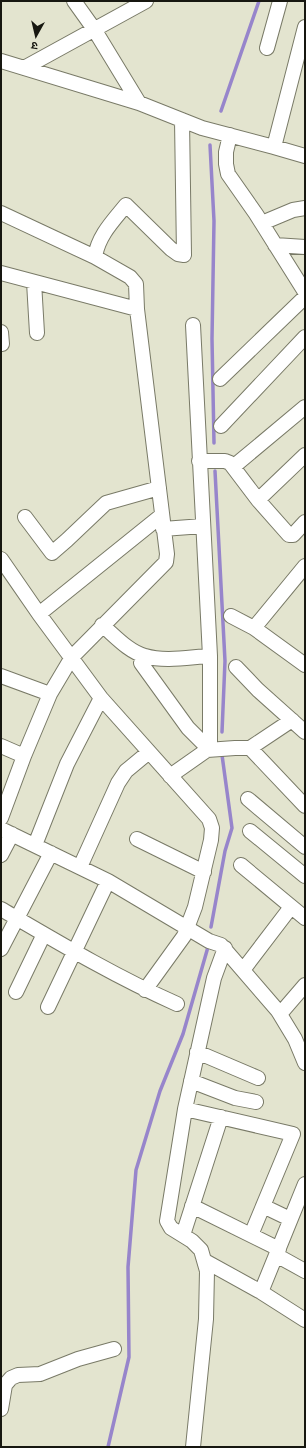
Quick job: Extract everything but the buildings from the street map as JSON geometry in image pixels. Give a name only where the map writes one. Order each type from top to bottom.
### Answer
[{"type":"street","points":[[74,1],[94,29],[140,103]]},
{"type":"street","points":[[267,48],[280,1]]},
{"type":"street","points":[[24,68],[141,2]]},
{"type":"street","points":[[274,146],[305,27]]},
{"type":"street","points":[[1,61],[140,103],[202,128],[274,146],[305,156]]},
{"type":"street","points":[[95,257],[96,247],[101,237],[126,205],[171,249],[178,254],[184,255],[182,120]]},
{"type":"street","points":[[228,134],[226,152],[228,174],[262,223],[305,292]]},
{"type":"street","points":[[262,223],[292,210],[305,208]]},
{"type":"street","points":[[1,212],[95,257],[130,277],[136,284],[137,309],[167,554],[166,562],[72,657],[50,694],[24,756],[1,818]]},
{"type":"street","points":[[275,245],[305,247]]},
{"type":"street","points":[[1,273],[137,309]]},
{"type":"street","points":[[34,282],[37,333]]},
{"type":"street","points":[[220,379],[305,297]]},
{"type":"street","points":[[193,324],[202,461],[203,526],[214,749]]},
{"type":"street","points":[[221,426],[305,337]]},
{"type":"street","points":[[202,461],[229,464],[305,407]]},
{"type":"street","points":[[258,500],[305,455]]},
{"type":"street","points":[[229,464],[289,535],[293,535],[305,522]]},
{"type":"street","points":[[25,517],[52,553],[106,503],[159,488]]},
{"type":"street","points":[[39,614],[163,522],[203,526]]},
{"type":"street","points":[[1,560],[101,698],[209,819],[212,828],[211,840],[195,907],[184,936],[145,990]]},
{"type":"street","points":[[254,628],[305,566]]},
{"type":"street","points":[[231,616],[254,628],[305,665]]},
{"type":"street","points":[[102,625],[132,650],[144,656],[178,658],[210,656]]},
{"type":"street","points":[[141,663],[188,728],[214,749]]},
{"type":"street","points":[[236,667],[258,690],[305,732]]},
{"type":"street","points":[[1,676],[50,694]]},
{"type":"street","points":[[35,845],[67,764],[101,698]]},
{"type":"street","points":[[170,776],[200,754],[214,749],[250,748],[292,720]]},
{"type":"street","points":[[1,746],[24,756]]},
{"type":"street","points":[[250,748],[305,806]]},
{"type":"street","points":[[80,867],[118,783],[126,771],[149,752]]},
{"type":"street","points":[[248,799],[305,847]]},
{"type":"street","points":[[250,831],[305,876]]},
{"type":"street","points":[[1,855],[6,832],[108,881],[218,945],[243,970],[280,1014],[291,1032],[305,1063]]},
{"type":"street","points":[[137,839],[204,872]]},
{"type":"street","points":[[1,949],[51,853]]},
{"type":"street","points":[[241,865],[305,918]]},
{"type":"street","points":[[48,1007],[108,881]]},
{"type":"street","points":[[243,970],[291,907]]},
{"type":"street","points":[[1,909],[73,952],[145,990],[177,1004]]},
{"type":"street","points":[[16,992],[44,934]]},
{"type":"street","points":[[193,1447],[206,1319],[207,1271],[201,1250],[192,1241],[170,1228],[167,1221],[185,1109],[214,978],[218,945]]},
{"type":"street","points":[[280,1014],[305,985]]},
{"type":"street","points":[[197,1052],[258,1078]]},
{"type":"street","points":[[191,1081],[235,1098],[256,1102]]},
{"type":"street","points":[[185,1109],[299,1134],[263,1206],[251,1235]]},
{"type":"street","points":[[183,1235],[221,1117]]},
{"type":"street","points":[[261,1292],[277,1252],[296,1216],[305,1184]]},
{"type":"street","points":[[192,1206],[251,1235],[305,1271]]},
{"type":"street","points":[[263,1206],[296,1216]]},
{"type":"street","points":[[205,1261],[261,1292],[305,1320]]},
{"type":"street","points":[[1,1409],[6,1386],[11,1378],[18,1375],[40,1374],[78,1359],[114,1349]]},
{"type":"waterway","points":[[221,111],[259,1]]},
{"type":"waterway","points":[[210,145],[214,221],[212,339],[214,443]]},
{"type":"waterway","points":[[215,471],[225,661],[222,732]]},
{"type":"waterway","points":[[211,927],[225,851],[232,828],[222,755]]},
{"type":"waterway","points":[[108,1447],[129,1357],[128,1267],[136,1170],[160,1091],[183,1034],[208,947]]}]
